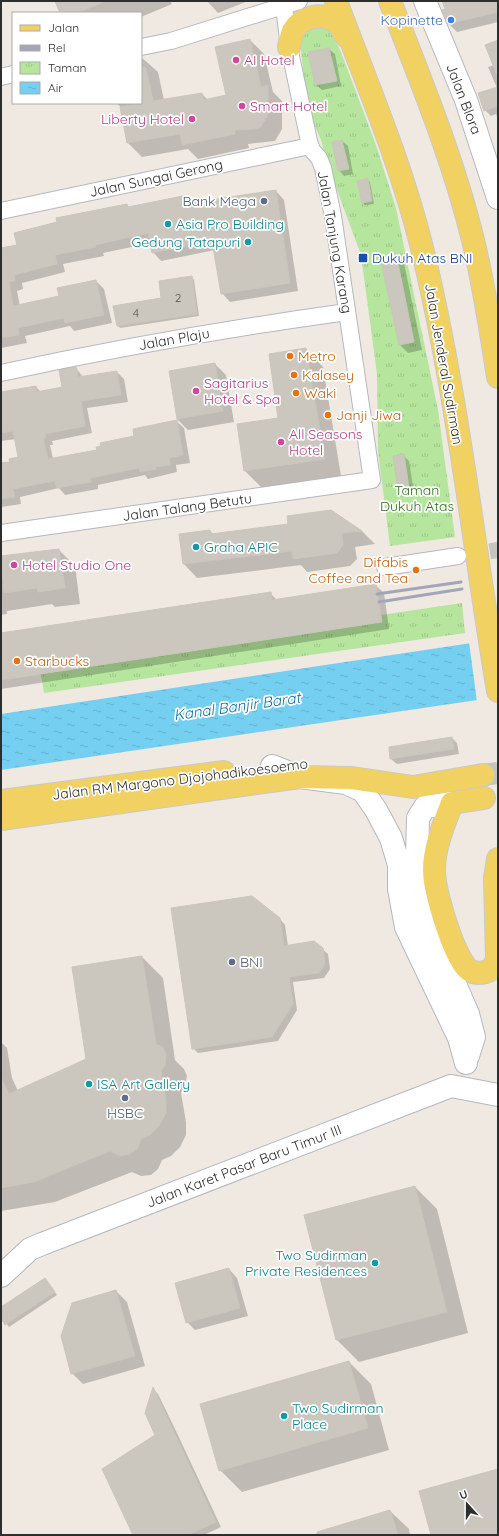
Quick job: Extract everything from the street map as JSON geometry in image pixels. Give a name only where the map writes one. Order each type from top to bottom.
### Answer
[{"type":"main road","name":"Jalan Jenderal Sudirman","points":[[336,1],[370,85],[405,185],[435,307],[461,453],[498,691]]},
{"type":"main road","points":[[390,1],[451,168],[473,239],[486,302],[498,377]]},
{"type":"main road","points":[[289,47],[292,32],[298,25],[309,18],[316,16],[335,21],[353,46]]},
{"type":"main road","name":"Jalan RM Margono Djojohadikoesoemo","points":[[1,801],[298,762],[339,764],[436,784]]},
{"type":"main road","points":[[436,784],[483,775]]},
{"type":"main road","name":"Jalan RM Margono Djojohadikoesoemo","points":[[1,819],[300,777],[352,778],[413,787],[436,784]]},
{"type":"main road","points":[[484,798],[452,802],[436,850],[434,870],[439,904],[462,961],[467,968],[475,972],[482,973],[492,969],[497,960],[495,878],[498,859]]},
{"type":"street","points":[[142,48],[171,41],[284,7],[299,1]]},
{"type":"street","name":"Jalan Blora","points":[[425,1],[466,100],[498,198]]},
{"type":"street","name":"Jalan Tanjung Karang","points":[[284,7],[289,47],[310,146],[319,158],[323,168],[333,216],[372,480]]},
{"type":"street","points":[[1,77],[12,74]]},
{"type":"street","name":"Jalan Sungai Gerong","points":[[1,211],[310,146]]},
{"type":"street","name":"Jalan Plaju","points":[[1,373],[67,358],[230,329],[347,312]]},
{"type":"street","name":"Jalan Talang Betutu","points":[[1,533],[372,480]]},
{"type":"street","points":[[385,566],[458,556]]},
{"type":"street","points":[[272,766],[300,777],[346,783],[363,791],[376,810],[391,838],[399,865],[399,889],[406,927],[460,1038],[466,1063]]},
{"type":"street","points":[[452,802],[425,807],[418,818],[417,857],[424,913],[468,1014],[474,1037],[466,1063],[451,1086],[498,1095]]},
{"type":"street","name":"Jalan Karet Pasar Baru Timur III","points":[[1,1276],[30,1249],[451,1086]]},
{"type":"green space","name":"Taman Dukuh Atas","points":[[318,25],[330,30],[341,52],[376,145],[396,208],[438,410],[455,537],[390,546],[378,451],[377,374],[361,255],[329,168],[321,140],[307,108],[300,41],[308,30]]},
{"type":"green space","points":[[462,603],[465,633],[44,693],[41,674],[381,622],[381,615]]},
{"type":"water","name":"Kanal Banjir Barat","points":[[498,639],[498,697],[1,770],[1,714]]},
{"type":"pier","points":[[498,637],[498,699],[477,702],[469,642]]},
{"type":"building","points":[[55,1],[106,1],[79,12],[60,12]]},
{"type":"building","name":"Kopinette","points":[[442,1],[498,1],[498,12],[448,24],[442,10],[445,9]]},
{"type":"building","points":[[250,39],[261,87],[268,85],[268,114],[261,127],[235,130],[235,134],[182,145],[180,134],[127,143],[120,107],[142,104],[142,68],[146,67],[153,101],[202,93],[204,100],[226,95],[215,47]]},
{"type":"building","points":[[498,40],[498,75],[497,75],[485,45]]},
{"type":"building","points":[[329,48],[337,81],[315,85],[308,52]]},
{"type":"building","points":[[498,87],[498,106],[484,111],[478,93]]},
{"type":"building","points":[[342,140],[349,169],[338,171],[332,142]]},
{"type":"building","points":[[368,178],[372,201],[362,203],[357,181]]},
{"type":"building","points":[[276,190],[290,283],[221,294],[212,241],[152,253],[148,233],[95,245],[96,247],[55,255],[57,264],[14,275],[15,281],[9,282],[13,306],[59,296],[57,288],[96,280],[104,315],[65,323],[64,318],[18,328],[19,335],[1,338],[1,248],[17,245],[14,233],[57,222],[56,218],[127,204],[128,207],[183,196],[185,204]]},
{"type":"building","points":[[396,253],[414,342],[399,345],[380,257]]},
{"type":"building","points":[[192,276],[197,314],[117,326],[113,306],[161,298],[159,281]]},
{"type":"building","name":"All Seasons Hotel","points":[[306,348],[325,459],[244,471],[237,424],[278,418],[269,354]]},
{"type":"building","name":"Sagitarius Hotel & Spa","points":[[215,363],[223,411],[177,419],[169,371]]},
{"type":"building","points":[[76,367],[78,377],[117,371],[121,395],[81,401],[85,426],[45,434],[46,438],[43,438],[48,459],[97,450],[96,447],[101,446],[100,443],[134,436],[133,429],[177,420],[183,455],[169,458],[170,465],[155,467],[156,469],[140,472],[139,468],[91,478],[91,482],[57,488],[55,481],[13,489],[15,497],[1,499],[1,463],[10,462],[9,459],[18,457],[13,431],[1,433],[1,392],[36,386],[37,392],[62,387],[59,370]]},
{"type":"building","points":[[404,454],[409,488],[398,489],[393,456]]},
{"type":"building","points":[[331,510],[362,531],[342,533],[343,545],[337,553],[293,559],[292,551],[183,564],[179,534],[210,530],[211,534],[288,524],[287,516]]},
{"type":"building","points":[[59,549],[65,588],[38,592],[37,588],[4,593],[1,556]]},
{"type":"building","points":[[376,584],[382,622],[1,680],[1,633],[271,592],[272,600]]},
{"type":"building","points":[[452,737],[454,749],[390,759],[389,747]]},
{"type":"building","name":"BNI","points":[[252,896],[280,918],[284,946],[314,941],[323,948],[325,964],[319,973],[289,977],[293,1004],[272,1037],[192,1049],[171,908]]},
{"type":"building","points":[[142,956],[156,1044],[163,1047],[166,1055],[165,1065],[161,1071],[166,1100],[166,1113],[159,1126],[150,1135],[141,1139],[138,1148],[130,1154],[120,1156],[110,1151],[34,1182],[1,1188],[1,1077],[9,1094],[86,1059],[72,967]]},
{"type":"building","name":"Two Sudirman Private Residences","points":[[415,1186],[447,1312],[336,1340],[304,1215]]},
{"type":"building","points":[[229,1268],[240,1308],[186,1323],[175,1283]]},
{"type":"building","points":[[45,1278],[55,1292],[5,1325],[1,1318],[1,1307]]},
{"type":"building","points":[[116,1290],[135,1356],[71,1374],[61,1336],[72,1303]]},
{"type":"building","name":"Two Sudirman Place","points":[[349,1361],[368,1428],[219,1471],[200,1404]]},
{"type":"building","points":[[153,1387],[216,1522],[188,1535],[133,1535],[102,1469],[155,1435],[145,1413]]},
{"type":"building","points":[[498,1469],[498,1535],[431,1535],[419,1491]]},
{"type":"building","points":[[390,1510],[398,1535],[318,1535],[317,1532]]},
{"type":"tunnel","points":[[466,555],[498,550]]},
{"type":"tunnel","points":[[483,775],[498,773]]},
{"type":"railway","points":[[377,594],[461,582]]},
{"type":"railway","points":[[379,602],[462,589]]},
{"type":"place","name":"Kopinette","points":[[451,20]]},
{"type":"place","name":"AI Hotel","points":[[236,60]]},
{"type":"place","name":"Smart Hotel","points":[[242,106]]},
{"type":"place","name":"Liberty Hotel","points":[[192,119]]},
{"type":"place","name":"Bank Mega","points":[[264,201]]},
{"type":"place","name":"Asia Pro Building","points":[[168,224]]},
{"type":"place","name":"Gedung Tatapuri","points":[[248,242]]},
{"type":"place","name":"Dukuh Atas BNI","points":[[363,258]]},
{"type":"place","name":"Metro","points":[[290,356]]},
{"type":"place","name":"Kalasey","points":[[294,375]]},
{"type":"place","name":"Sagitarius Hotel & Spa","points":[[196,391]]},
{"type":"place","name":"Waki","points":[[296,393]]},
{"type":"place","name":"Janji Jiwa","points":[[328,415]]},
{"type":"place","name":"All Seasons Hotel","points":[[281,442]]},
{"type":"place","name":"Graha APIC","points":[[196,547]]},
{"type":"place","name":"Hotel Studio One","points":[[14,565]]},
{"type":"place","name":"Difabis Coffee and Tea","points":[[416,570]]},
{"type":"place","name":"Starbucks","points":[[17,661]]},
{"type":"place","name":"BNI","points":[[232,962]]},
{"type":"place","name":"ISA Art Gallery","points":[[89,1084]]},
{"type":"place","name":"HSBC","points":[[125,1098]]},
{"type":"place","name":"Two Sudirman Private Residences","points":[[375,1263]]},
{"type":"place","name":"Two Sudirman Place","points":[[284,1416]]}]
